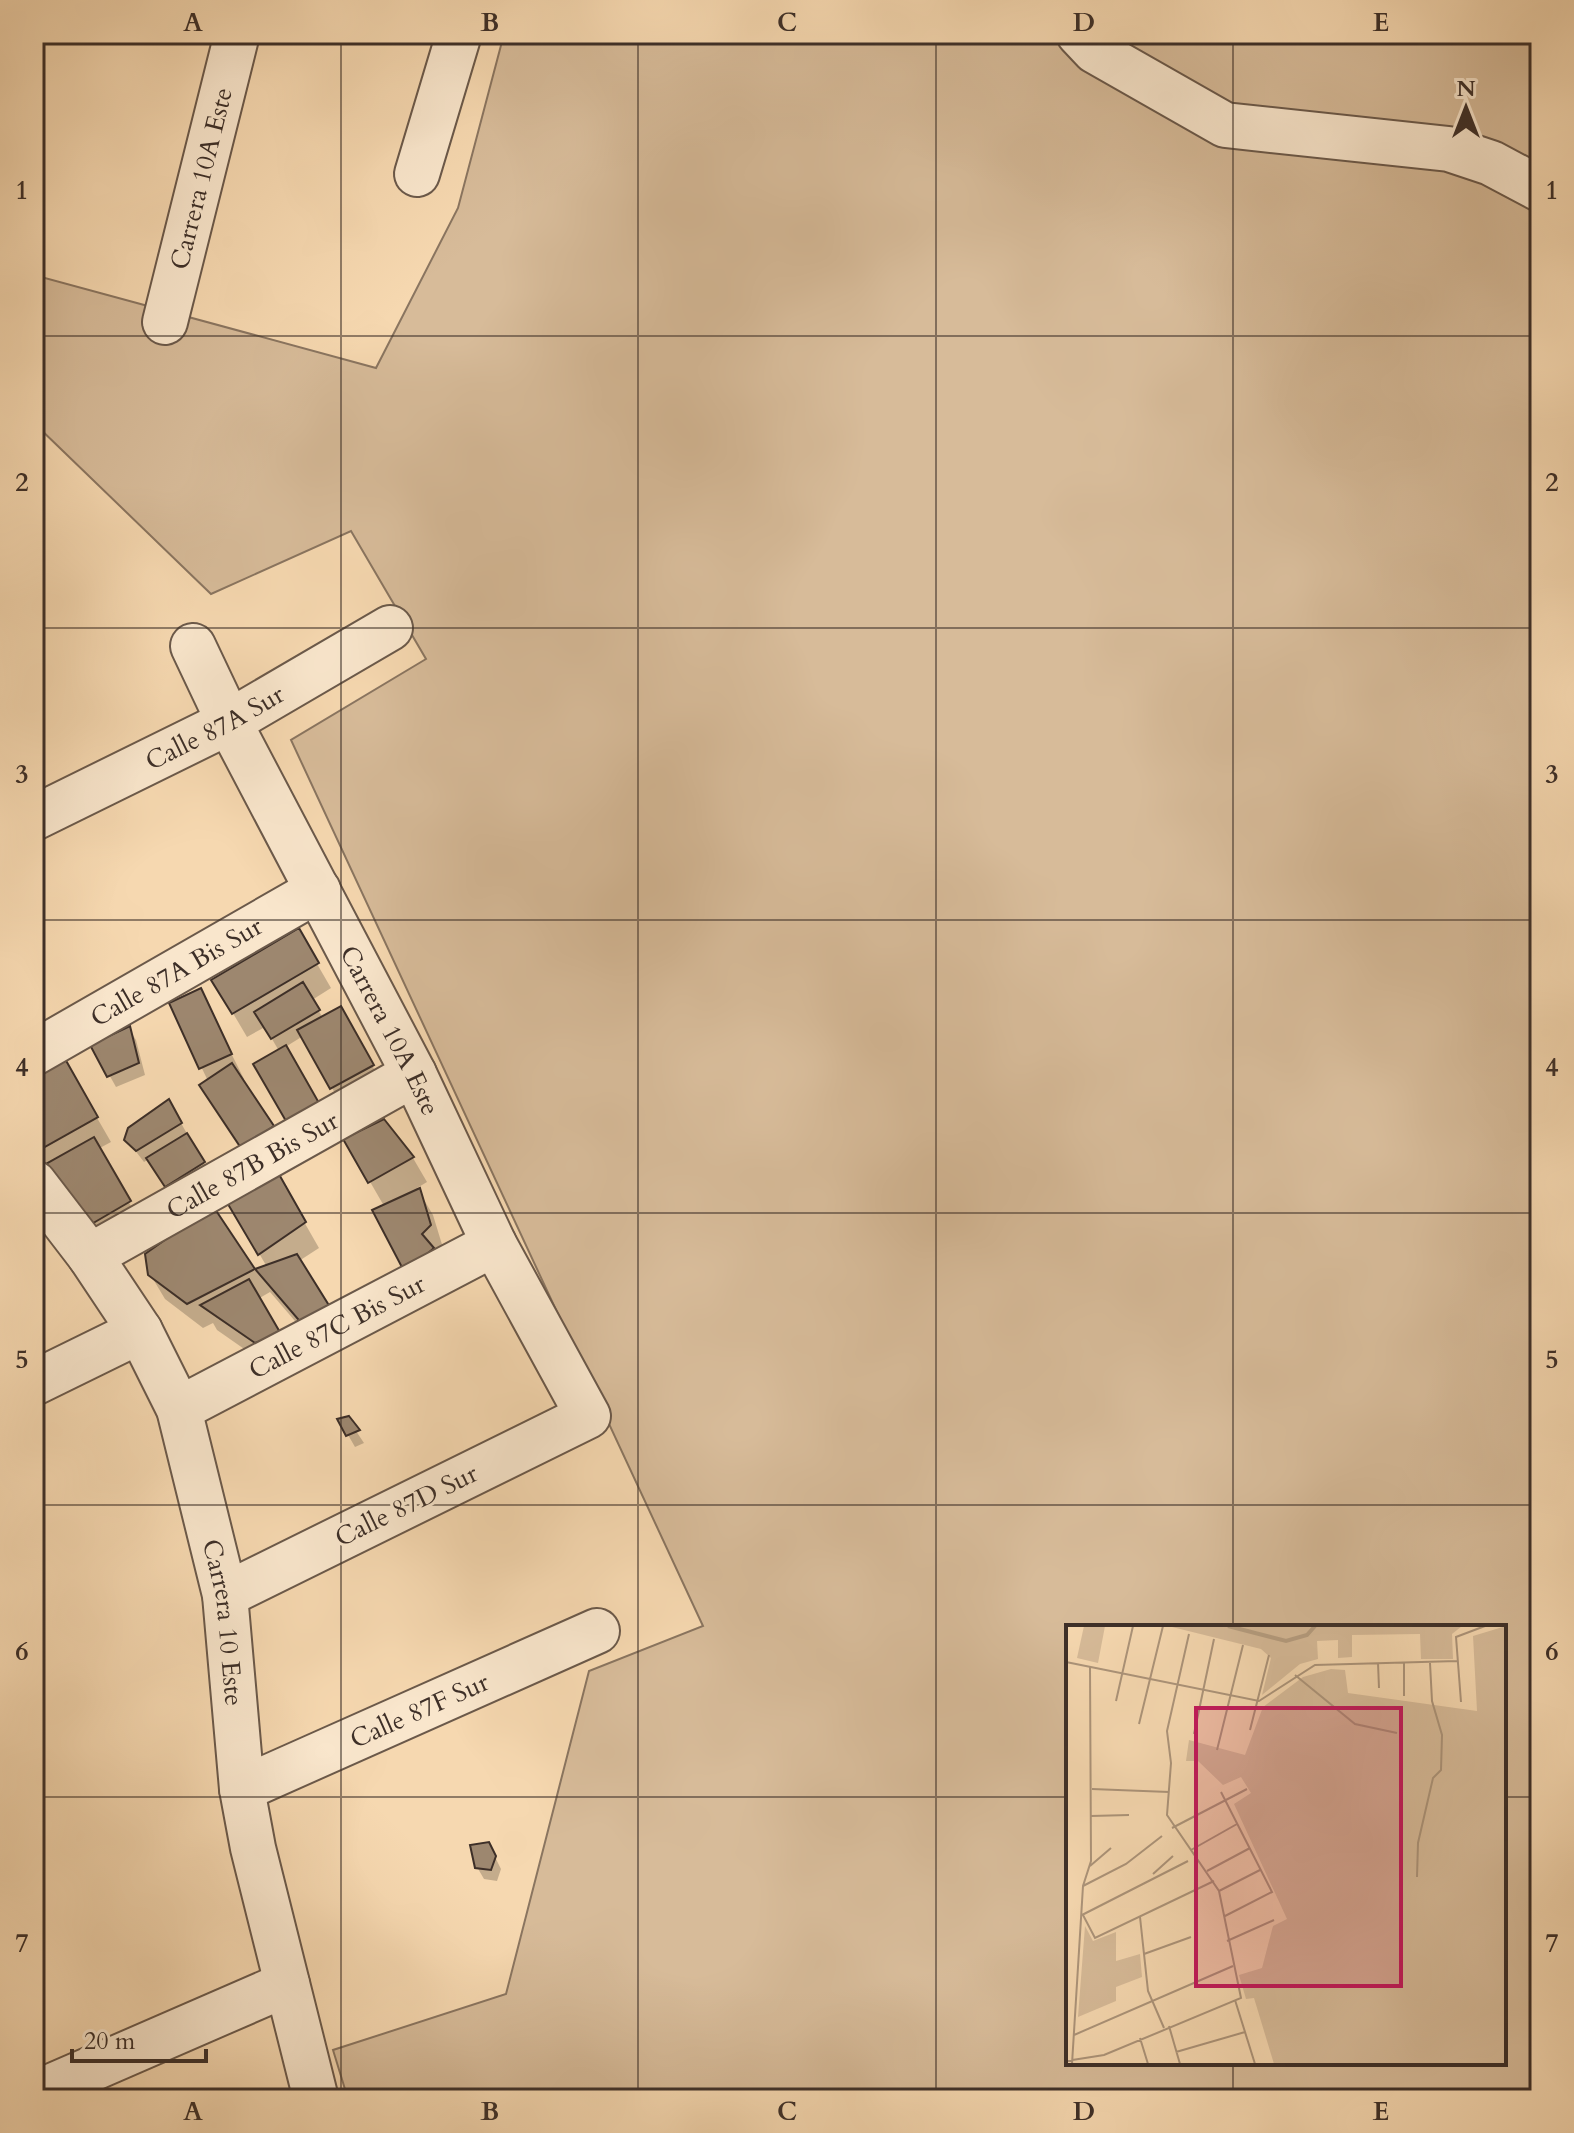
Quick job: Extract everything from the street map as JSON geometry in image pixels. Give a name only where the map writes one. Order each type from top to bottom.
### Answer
[{"type":"street","name":"Carrera 10A Este","points":[[165,322],[237,34]]},
{"type":"street","points":[[417,174],[459,34]]},
{"type":"street","points":[[1079,34],[1095,51],[1225,125],[1449,149],[1491,163],[1540,189]]},
{"type":"street","name":"Calle 87A Sur","points":[[34,818],[229,722],[390,628]]},
{"type":"street","name":"Carrera 10A Este","points":[[193,646],[229,722],[414,1074],[494,1244],[588,1416]]},
{"type":"street","name":"Calle 87A Bis Sur","points":[[34,1053],[318,890]]},
{"type":"street","name":"Calle 87B Bis Sur","points":[[90,1256],[414,1074]]},
{"type":"street","name":"Carrera 10 Este","points":[[34,1183],[90,1256],[140,1331],[179,1409],[225,1595],[242,1789],[253,1848],[316,2099]]},
{"type":"street","name":"Calle 87C Bis Sur","points":[[179,1409],[494,1244]]},
{"type":"street","points":[[34,1383],[140,1331]]},
{"type":"street","name":"Calle 87D Sur","points":[[225,1595],[588,1416]]},
{"type":"street","name":"Calle 87F Sur","points":[[242,1789],[597,1631]]},
{"type":"street","points":[[34,2094],[287,1984]]},
{"type":"shaded area","points":[[504,34],[1540,34],[1540,2099],[348,2099],[333,2050],[506,1994],[589,1671],[703,1626],[291,740],[426,659],[351,531],[211,594],[34,423],[34,275],[376,368],[458,208]]},
{"type":"building","points":[[299,928],[319,963],[232,1014],[211,980]]},
{"type":"building","points":[[303,982],[320,1010],[271,1039],[254,1012]]},
{"type":"building","points":[[201,988],[232,1054],[199,1069],[169,1003]]},
{"type":"building","points":[[341,1006],[374,1065],[330,1089],[297,1030]]},
{"type":"building","points":[[130,1026],[139,1063],[107,1077],[90,1045]]},
{"type":"building","points":[[286,1045],[323,1110],[290,1128],[253,1064]]},
{"type":"building","points":[[64,1057],[98,1117],[34,1153],[34,1074]]},
{"type":"building","points":[[232,1063],[274,1126],[241,1148],[199,1085]]},
{"type":"building","points":[[169,1099],[182,1123],[136,1151],[124,1140],[128,1128]]},
{"type":"building","points":[[384,1119],[414,1157],[368,1183],[343,1139]]},
{"type":"building","points":[[187,1133],[205,1162],[165,1187],[146,1158]]},
{"type":"building","points":[[94,1137],[131,1201],[83,1229],[46,1164]]},
{"type":"building","points":[[276,1169],[306,1222],[258,1255],[222,1194]]},
{"type":"building","points":[[420,1188],[431,1225],[422,1234],[434,1248],[405,1273],[372,1210]]},
{"type":"building","points":[[213,1206],[255,1269],[187,1304],[148,1275],[145,1254]]},
{"type":"building","points":[[297,1254],[330,1307],[303,1325],[255,1269]]},
{"type":"building","points":[[249,1279],[281,1334],[255,1343],[200,1305]]},
{"type":"building","points":[[349,1416],[360,1430],[346,1436],[337,1419]]},
{"type":"building","points":[[489,1842],[496,1856],[491,1870],[475,1868],[470,1845]]}]
